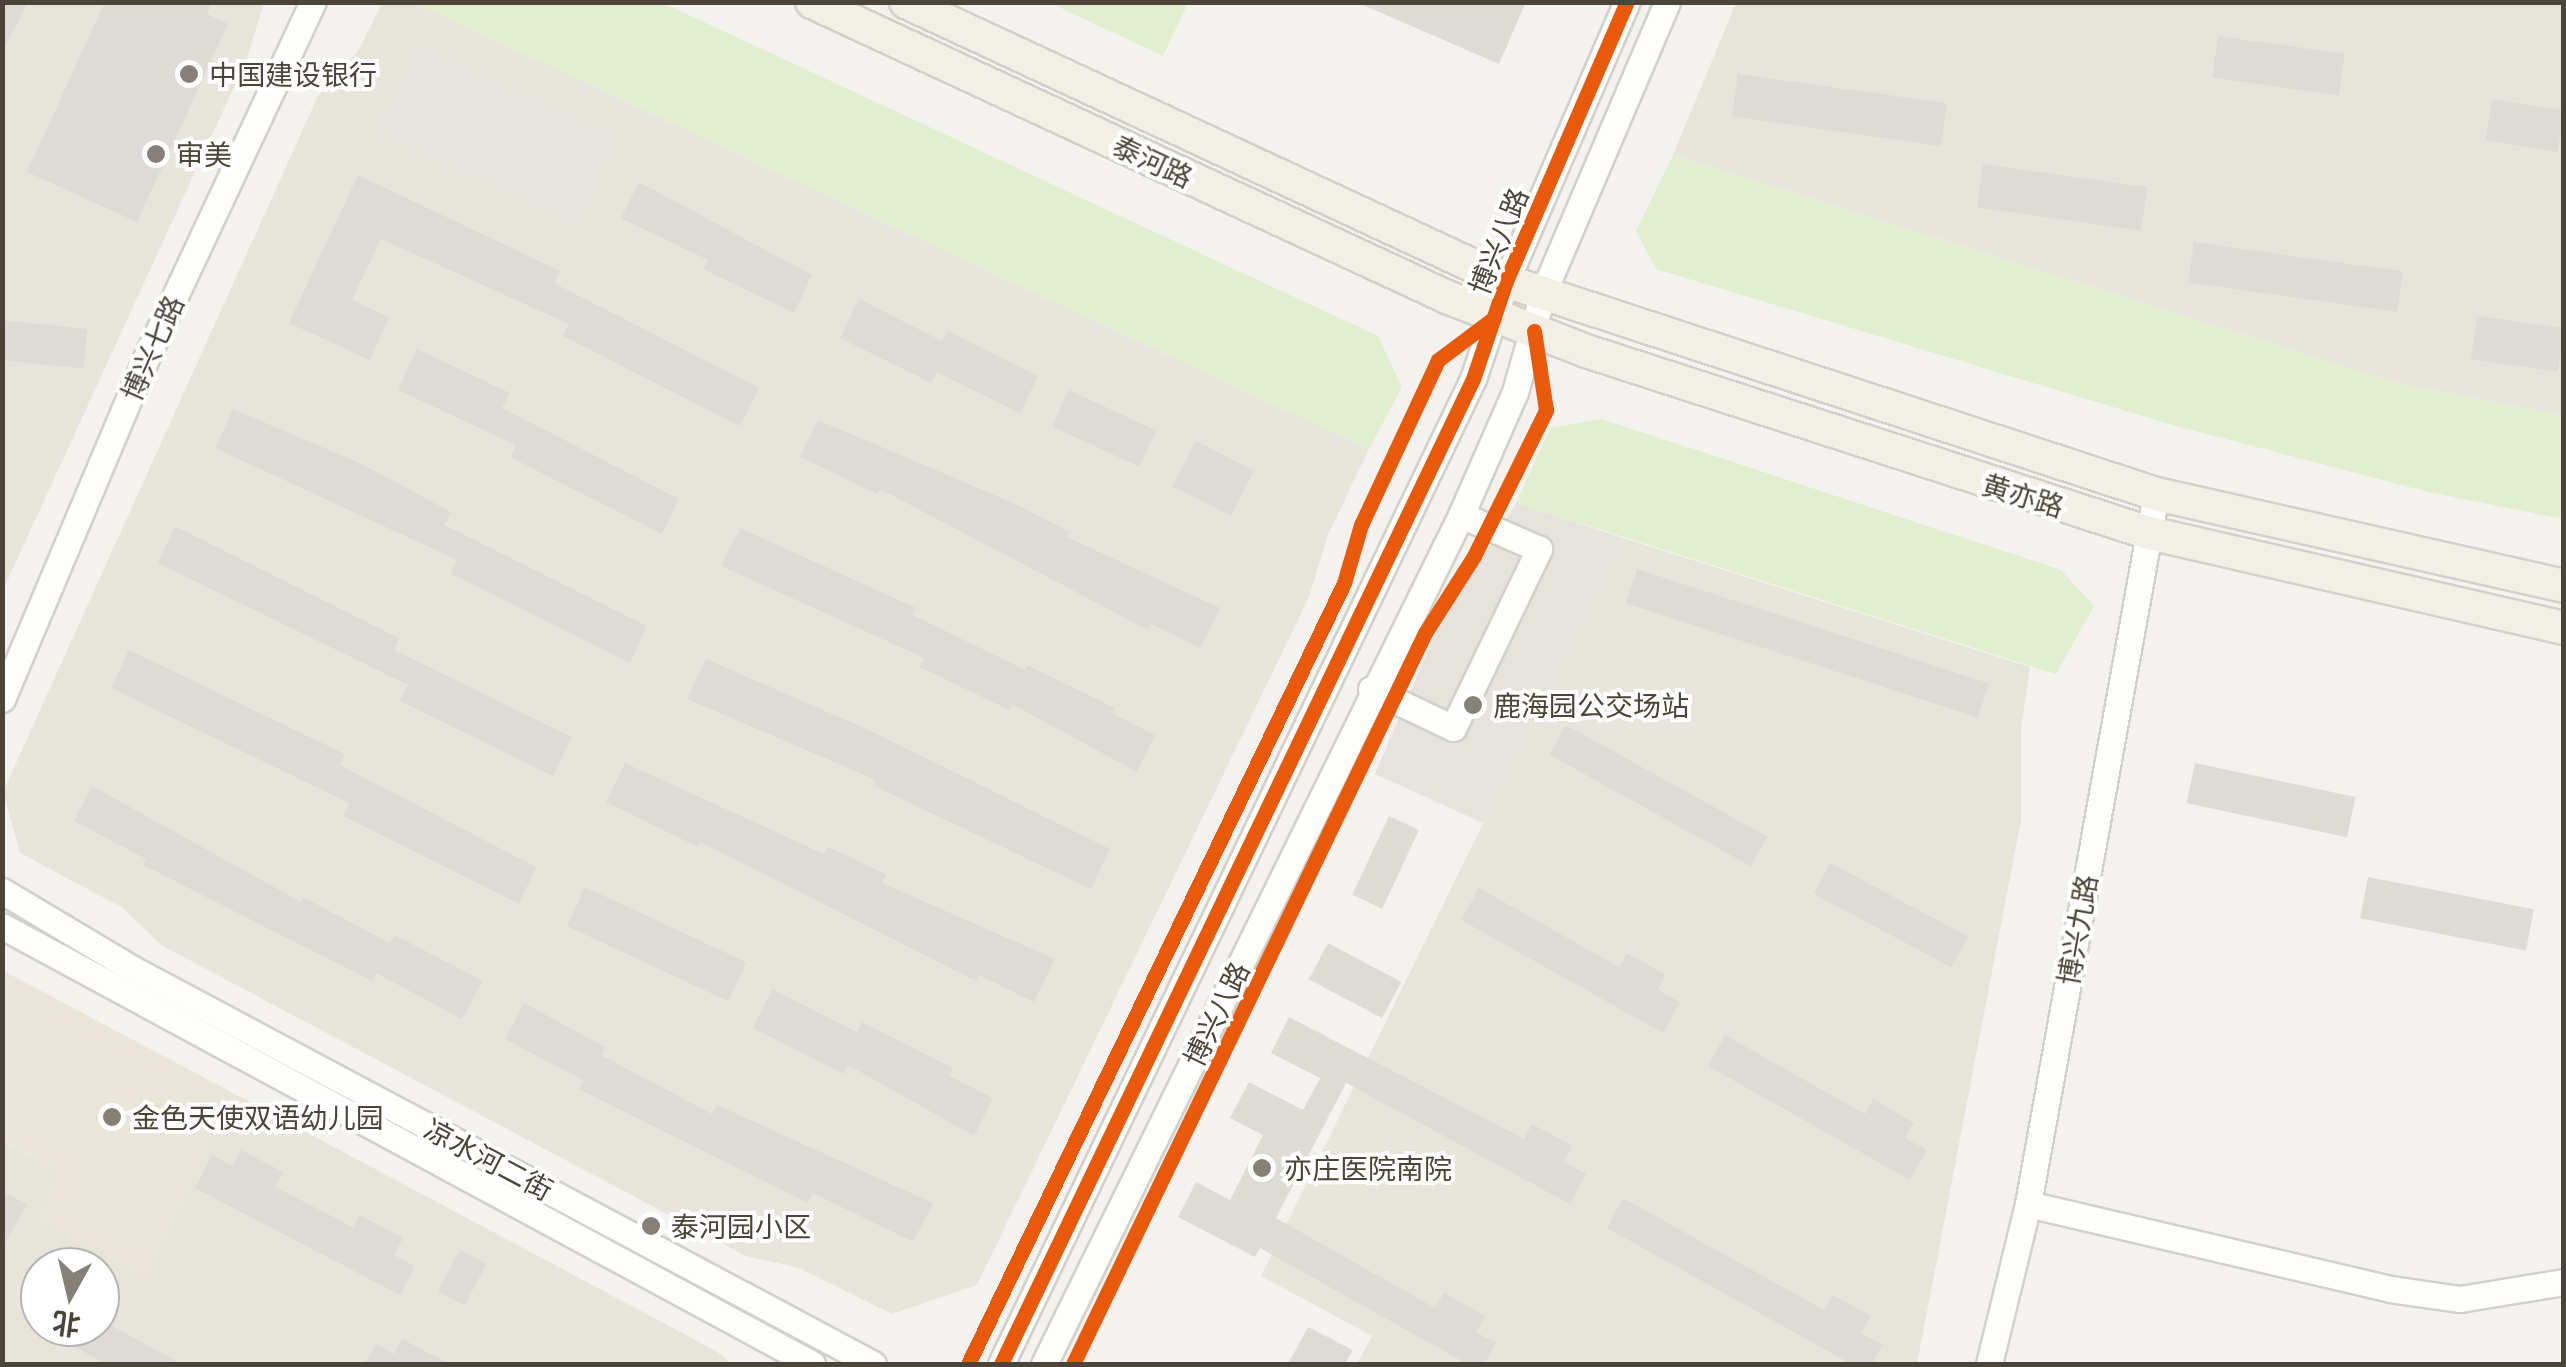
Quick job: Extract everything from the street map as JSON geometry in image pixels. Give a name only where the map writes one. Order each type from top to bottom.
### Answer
[{"type":"main road","name":"泰河路","points":[[812,2],[1494,318]]},
{"type":"main road","name":"泰河路","points":[[906,2],[1506,281]]},
{"type":"main road","name":"黄亦路","points":[[1506,281],[2156,494],[2564,586]]},
{"type":"main road","name":"黄亦路","points":[[1494,318],[1800,425],[2150,533],[2564,628]]},
{"type":"street","name":"博兴七路","points":[[2,700],[146,358],[312,2]]},
{"type":"street","name":"博兴八路","points":[[1001,1364],[1465,396],[1506,281],[1627,2]]},
{"type":"street","name":"博兴八路","points":[[1044,1364],[1371,689],[1461,515],[1534,331],[1543,292],[1667,2]]},
{"type":"street","name":"博兴九路","points":[[1989,1364],[2028,1204],[2156,494]]},
{"type":"street","points":[[1371,689],[1453,728],[1539,550],[1461,515]]},
{"type":"street","name":"凉水河二街","points":[[2,891],[148,977],[873,1364]]},
{"type":"street","name":"凉水河二街","points":[[2,926],[812,1364]]},
{"type":"street","points":[[2028,1204],[2390,1290],[2460,1299],[2564,1282]]},
{"type":"shaded area","points":[[2,3],[264,3],[246,61],[3,590]]},
{"type":"shaded area","points":[[382,3],[416,3],[1369,449],[1328,535],[1309,597],[977,1285],[892,1314],[799,1268],[746,1256],[161,945],[123,908],[20,853],[3,792],[318,96],[358,51]]},
{"type":"shaded area","points":[[1736,3],[2563,3],[2563,415],[2400,384],[1673,155]]},
{"type":"shaded area","points":[[418,46],[616,139],[577,224],[378,131]]},
{"type":"shaded area","name":"鹿海园公交场站","points":[[1516,503],[1623,538],[1483,823],[1375,774],[1434,637]]},
{"type":"shaded area","points":[[1623,538],[2030,667],[2021,728],[2021,820],[1917,1364],[1357,1364],[1372,1336],[1261,1276]]},
{"type":"shaded area","name":"金色天使双语幼儿园","points":[[2,970],[233,1093],[146,1277],[120,1263],[120,1247],[90,1247],[40,1220],[58,1169],[3,1141]]},
{"type":"shaded area","points":[[233,1093],[716,1351],[732,1364],[3,1364],[2,1141],[58,1169],[145,1277]]},
{"type":"green space","points":[[1188,2],[1163,56],[1050,3]]},
{"type":"green space","points":[[416,3],[663,3],[1378,336],[1402,387],[1369,449]]},
{"type":"green space","points":[[1673,155],[2400,384],[2563,415],[2563,519],[2428,492],[2176,426],[1656,269],[1636,231]]},
{"type":"green space","points":[[1602,419],[2061,570],[2094,606],[2056,674],[1516,503],[1550,428]]},
{"type":"building","points":[[2,2],[29,2],[2,52]]},
{"type":"building","points":[[105,2],[212,2],[207,14],[228,24],[137,222],[27,172]]},
{"type":"building","points":[[1356,2],[1526,2],[1499,64]]},
{"type":"building","points":[[2218,36],[2345,54],[2339,95],[2212,78]]},
{"type":"building","points":[[1738,74],[1947,103],[1941,146],[1732,117]]},
{"type":"building","points":[[2492,99],[2564,110],[2558,152],[2485,140]]},
{"type":"building","points":[[1983,164],[2147,187],[2141,231],[1977,208]]},
{"type":"building","points":[[358,175],[560,271],[554,283],[759,388],[740,426],[563,336],[569,324],[381,239],[352,300],[389,317],[370,360],[289,323]]},
{"type":"building","points":[[639,182],[812,275],[794,313],[703,269],[708,260],[621,218]]},
{"type":"building","points":[[2194,242],[2403,271],[2397,312],[2188,283]]},
{"type":"building","points":[[859,299],[942,341],[948,331],[1038,376],[1020,413],[937,372],[931,383],[840,338]]},
{"type":"building","points":[[2477,316],[2564,328],[2558,372],[2471,360]]},
{"type":"building","points":[[2,320],[88,329],[83,369],[2,360]]},
{"type":"building","points":[[417,349],[510,393],[502,408],[679,499],[662,534],[510,457],[516,445],[398,390]]},
{"type":"building","points":[[1069,390],[1156,431],[1139,467],[1052,426]]},
{"type":"building","points":[[233,409],[364,465],[451,512],[445,525],[647,626],[630,663],[451,574],[457,560],[215,448]]},
{"type":"building","points":[[818,420],[1011,502],[1070,532],[1067,537],[1220,608],[1200,648],[1151,624],[1148,630],[880,489],[877,494],[800,457]]},
{"type":"building","points":[[1196,441],[1254,471],[1231,516],[1173,486]]},
{"type":"building","points":[[175,526],[399,638],[394,650],[572,737],[553,776],[400,701],[408,685],[158,563]]},
{"type":"building","points":[[740,528],[916,608],[913,615],[1025,670],[1027,665],[1115,708],[1112,713],[1155,735],[1137,772],[1012,704],[1009,710],[920,667],[924,658],[721,566]]},
{"type":"building","points":[[1637,569],[1989,683],[1978,718],[1626,603]]},
{"type":"building","points":[[129,650],[345,754],[340,765],[536,867],[519,904],[343,816],[349,803],[111,688]]},
{"type":"building","points":[[706,659],[869,730],[1110,849],[1091,889],[874,786],[876,780],[687,699]]},
{"type":"building","points":[[1566,725],[1767,837],[1751,866],[1550,755]]},
{"type":"building","points":[[625,763],[824,854],[828,847],[886,874],[882,883],[1055,959],[1034,1002],[979,975],[976,981],[700,842],[698,847],[606,802]]},
{"type":"building","points":[[2195,763],[2355,797],[2347,837],[2186,803]]},
{"type":"building","points":[[92,786],[301,902],[303,897],[390,943],[395,935],[483,981],[462,1019],[376,973],[372,981],[143,865],[146,859],[74,821]]},
{"type":"building","points":[[1389,816],[1419,830],[1382,909],[1352,895]]},
{"type":"building","points":[[1830,863],[1968,936],[1951,967],[1814,894]]},
{"type":"building","points":[[2368,877],[2534,909],[2526,950],[2360,918]]},
{"type":"building","points":[[585,887],[746,962],[728,1001],[567,926]]},
{"type":"building","points":[[1479,888],[1619,967],[1627,953],[1666,975],[1658,990],[1680,1002],[1663,1033],[1461,920]]},
{"type":"building","points":[[1328,943],[1401,982],[1382,1018],[1309,979]]},
{"type":"building","points":[[772,989],[857,1032],[862,1022],[953,1068],[949,1076],[993,1098],[974,1136],[848,1065],[844,1074],[753,1028]]},
{"type":"building","points":[[524,1003],[605,1047],[601,1055],[712,1114],[717,1105],[933,1203],[913,1242],[813,1193],[808,1203],[579,1089],[584,1081],[505,1039]]},
{"type":"building","points":[[1289,1017],[1524,1139],[1532,1124],[1573,1146],[1564,1162],[1586,1174],[1570,1204],[1346,1083],[1276,1218],[1435,1308],[1444,1293],[1485,1316],[1476,1332],[1496,1343],[1484,1364],[1467,1364],[1260,1248],[1255,1257],[1178,1217],[1196,1182],[1230,1200],[1263,1135],[1230,1118],[1249,1082],[1303,1110],[1320,1078],[1271,1053]]},
{"type":"building","points":[[1725,1035],[1865,1114],[1873,1099],[1914,1123],[1905,1138],[1927,1150],[1910,1180],[1708,1066]]},
{"type":"building","points":[[241,1150],[283,1172],[275,1187],[353,1227],[360,1215],[403,1238],[394,1255],[415,1266],[400,1295],[195,1188],[212,1155],[233,1166]]},
{"type":"building","points":[[2,1191],[27,1204],[2,1248]]},
{"type":"building","points":[[1623,1198],[1824,1310],[1833,1295],[1871,1316],[1861,1333],[1883,1345],[1872,1364],[1851,1364],[1607,1228]]},
{"type":"building","points":[[460,1250],[486,1264],[464,1306],[438,1291]]},
{"type":"building","points":[[1308,1327],[1353,1350],[1345,1364],[1288,1364]]},
{"type":"building","points":[[120,1330],[181,1364],[106,1364],[75,1347],[120,1347]]},
{"type":"building","points":[[402,1339],[450,1364],[364,1364],[376,1344],[394,1354]]},
{"type":"cycle path","points":[[1001,1364],[1473,379],[1506,281],[1627,2]]},
{"type":"cycle path","points":[[968,1364],[1344,583],[1361,525],[1438,360],[1494,318]]},
{"type":"cycle path","points":[[1073,1364],[1425,633],[1474,556],[1546,410],[1534,331]]},
{"type":"place","name":"中国建设银行","points":[[189,74]]},
{"type":"place","name":"审美","points":[[156,154]]},
{"type":"place","name":"鹿海园公交场站","points":[[1473,705]]},
{"type":"place","name":"金色天使双语幼儿园","points":[[112,1117]]},
{"type":"place","name":"亦庄医院南院","points":[[1262,1168]]},
{"type":"place","name":"泰河园小区","points":[[651,1226]]}]
